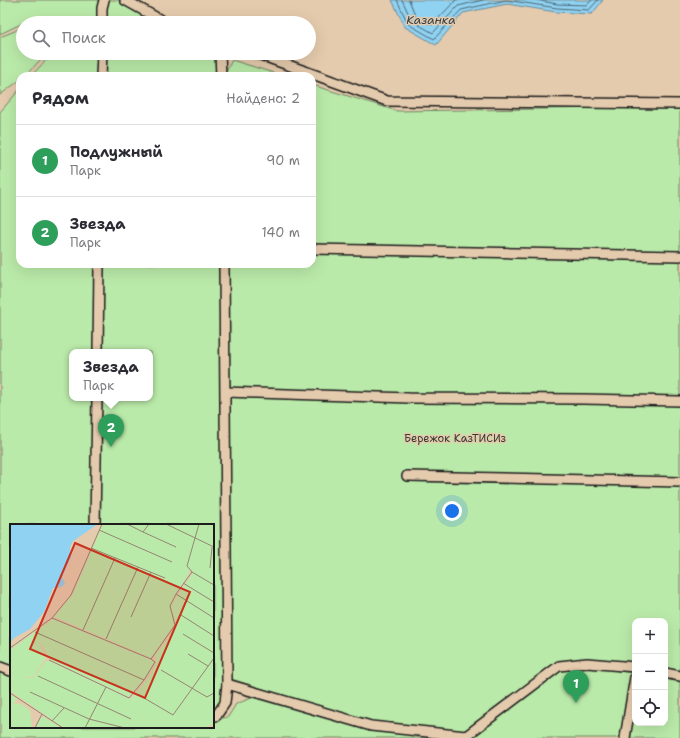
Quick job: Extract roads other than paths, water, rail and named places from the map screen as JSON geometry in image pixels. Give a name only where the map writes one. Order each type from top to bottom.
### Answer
[{"type":"lane","points":[[102,16],[104,0]]},
{"type":"lane","points":[[124,0],[153,16]]},
{"type":"lane","points":[[101,72],[102,60]]},
{"type":"lane","points":[[220,60],[221,72]]},
{"type":"lane","points":[[274,60],[307,72]]},
{"type":"lane","points":[[316,75],[387,101],[680,104]]},
{"type":"lane","points":[[316,249],[680,256]]},
{"type":"lane","points":[[98,349],[99,268]]},
{"type":"lane","points":[[214,716],[216,716],[225,703],[227,684],[224,268]]},
{"type":"lane","points":[[226,392],[409,398],[680,401]]},
{"type":"lane","points":[[96,524],[97,401]]},
{"type":"lane","points":[[407,476],[680,482]]},
{"type":"lane","points":[[227,684],[371,726],[466,736],[559,666],[587,663],[632,667]]},
{"type":"lane","points":[[0,667],[10,671]]},
{"type":"lane","points":[[668,674],[680,676]]},
{"type":"lane","points":[[625,738],[633,690]]},
{"type":"water","name":"Казанка","points":[[392,0],[603,0],[592,14],[556,12],[507,4],[463,13],[436,45],[405,27]]},
{"type":"place","name":"Звезда","points":[[111,447]]},
{"type":"place","name":"Подлужный","points":[[576,703]]},
{"type":"park label","name":"Бережок КазТИСИз","points":[[455,438]]}]
